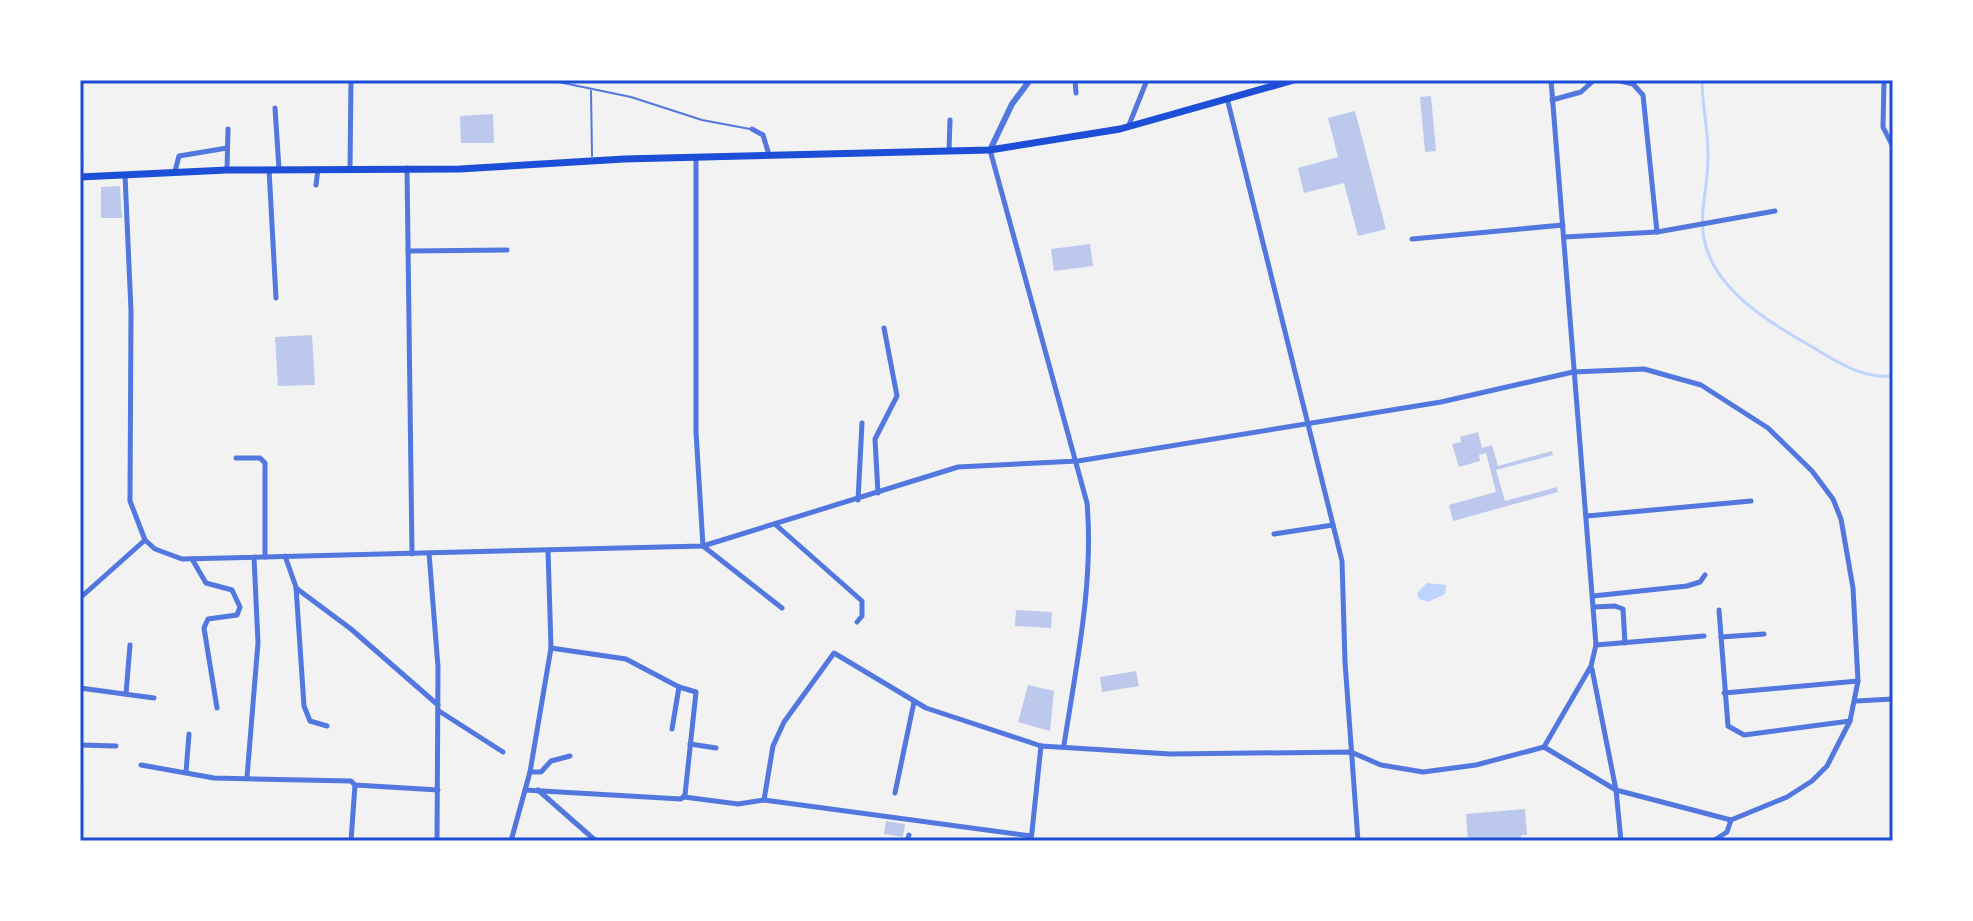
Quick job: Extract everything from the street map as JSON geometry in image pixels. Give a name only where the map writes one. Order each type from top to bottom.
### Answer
[{"type":"main road","points":[[80,177],[175,171],[407,168],[990,150],[1035,145],[1129,126],[1294,80]]},
{"type":"street","points":[[350,169],[351,80]]},
{"type":"street","points":[[1030,80],[1012,104],[990,150],[1078,461],[1089,529],[1077,661],[1064,745]]},
{"type":"street","points":[[1075,80],[1076,93]]},
{"type":"street","points":[[1129,126],[1147,80]]},
{"type":"street","points":[[764,800],[773,746],[784,722],[834,653],[914,702],[1041,746],[1064,745],[1170,754],[1351,752],[1381,765],[1423,772],[1476,765],[1544,747],[1591,666],[1596,645],[1551,80]]},
{"type":"street","points":[[1552,100],[1581,92],[1594,80]]},
{"type":"street","points":[[1616,80],[1633,84],[1643,95],[1657,232]]},
{"type":"street","points":[[1884,80],[1883,127],[1893,147]]},
{"type":"street","points":[[1227,97],[1342,561],[1358,841]]},
{"type":"street","points":[[275,108],[279,169]]},
{"type":"street","points":[[949,152],[950,120]]},
{"type":"street","points":[[227,170],[228,129]]},
{"type":"street","points":[[752,129],[763,135],[769,156]]},
{"type":"street","points":[[175,171],[179,156],[227,148]]},
{"type":"street","points":[[696,157],[696,432],[703,546],[782,608]]},
{"type":"street","points":[[407,168],[412,554]]},
{"type":"street","points":[[269,169],[276,298]]},
{"type":"street","points":[[316,185],[318,169]]},
{"type":"street","points":[[125,175],[131,324],[130,501],[145,540],[155,549],[182,559],[703,546],[958,467],[1078,461],[1441,402],[1573,372],[1644,369],[1701,385],[1768,428],[1812,471],[1833,499],[1841,519],[1853,588],[1858,681],[1850,721],[1827,766],[1812,781],[1787,797],[1731,820],[1616,790],[1544,747]]},
{"type":"street","points":[[1564,237],[1657,232],[1775,211]]},
{"type":"street","points":[[1412,239],[1563,225]]},
{"type":"street","points":[[408,251],[507,250]]},
{"type":"street","points":[[878,493],[875,439],[897,396],[884,328]]},
{"type":"street","points":[[858,500],[862,423]]},
{"type":"street","points":[[236,458],[260,458],[265,463],[265,557]]},
{"type":"street","points":[[1587,516],[1751,501]]},
{"type":"street","points":[[776,524],[862,601],[862,616],[857,622]]},
{"type":"street","points":[[1274,534],[1333,525]]},
{"type":"street","points":[[80,598],[145,540]]},
{"type":"street","points":[[511,841],[530,772],[551,648],[548,550]]},
{"type":"street","points":[[429,553],[438,708],[437,841]]},
{"type":"street","points":[[285,556],[296,587],[304,706],[310,721],[327,726]]},
{"type":"street","points":[[247,777],[258,643],[254,557]]},
{"type":"street","points":[[192,559],[206,583],[232,590],[240,607],[237,615],[208,619],[204,628],[217,708]]},
{"type":"street","points":[[1593,596],[1687,586],[1700,582],[1705,575]]},
{"type":"street","points":[[296,587],[351,629],[438,708],[503,752]]},
{"type":"street","points":[[1594,607],[1623,609],[1625,643]]},
{"type":"street","points":[[1719,610],[1728,726],[1744,735],[1850,721]]},
{"type":"street","points":[[1721,637],[1764,634]]},
{"type":"street","points":[[1596,645],[1704,636]]},
{"type":"street","points":[[126,694],[130,645]]},
{"type":"street","points":[[551,648],[626,659],[698,694],[684,797]]},
{"type":"street","points":[[1591,666],[1616,790],[1621,841]]},
{"type":"street","points":[[1724,693],[1858,681]]},
{"type":"street","points":[[672,729],[679,687]]},
{"type":"street","points":[[80,688],[154,698]]},
{"type":"street","points":[[1856,701],[1893,699]]},
{"type":"street","points":[[895,793],[914,702]]},
{"type":"street","points":[[186,772],[189,734]]},
{"type":"street","points":[[690,744],[716,748]]},
{"type":"street","points":[[80,745],[116,746]]},
{"type":"street","points":[[525,790],[684,797],[738,804],[764,800],[1031,839],[1041,746]]},
{"type":"street","points":[[530,772],[541,772],[551,761],[570,756]]},
{"type":"street","points":[[141,765],[214,778],[351,781],[355,785],[438,790]]},
{"type":"street","points":[[351,841],[355,785]]},
{"type":"street","points":[[537,790],[596,841]]},
{"type":"street","points":[[1713,841],[1727,832],[1731,820]]},
{"type":"lane","points":[[549,80],[631,97],[702,120],[752,129]]},
{"type":"lane","points":[[591,90],[592,162]]},
{"type":"water","points":[[1427,583],[1446,585],[1445,594],[1428,602],[1419,599],[1417,593]]},
{"type":"building","points":[[1431,96],[1436,151],[1425,152],[1420,97]]},
{"type":"building","points":[[1355,111],[1386,229],[1358,236],[1344,183],[1304,193],[1298,168],[1338,157],[1328,118]]},
{"type":"building","points":[[493,114],[494,143],[461,143],[460,116]]},
{"type":"building","points":[[80,153],[83,153],[84,170],[80,170]]},
{"type":"building","points":[[120,186],[122,218],[101,218],[101,187]]},
{"type":"building","points":[[1090,244],[1093,266],[1054,271],[1051,249]]},
{"type":"building","points":[[312,335],[315,385],[278,386],[275,337]]},
{"type":"building","points":[[1478,432],[1482,448],[1492,445],[1498,466],[1552,451],[1553,455],[1496,470],[1505,501],[1557,487],[1558,492],[1453,521],[1449,505],[1496,492],[1486,453],[1479,455],[1480,461],[1459,467],[1452,444],[1461,442],[1460,437]]},
{"type":"building","points":[[1016,610],[1052,612],[1051,628],[1015,626]]},
{"type":"building","points":[[1136,671],[1139,686],[1102,692],[1100,677]]},
{"type":"building","points":[[1028,685],[1054,691],[1050,731],[1018,722]]},
{"type":"building","points":[[1525,809],[1527,835],[1521,835],[1521,841],[1468,841],[1466,814]]},
{"type":"building","points":[[886,821],[905,824],[903,837],[884,834]]},
{"type":"waterway","points":[[1702,80],[1708,149],[1703,229],[1710,257],[1719,273],[1760,315],[1793,336],[1849,368],[1870,375],[1893,376]]}]
